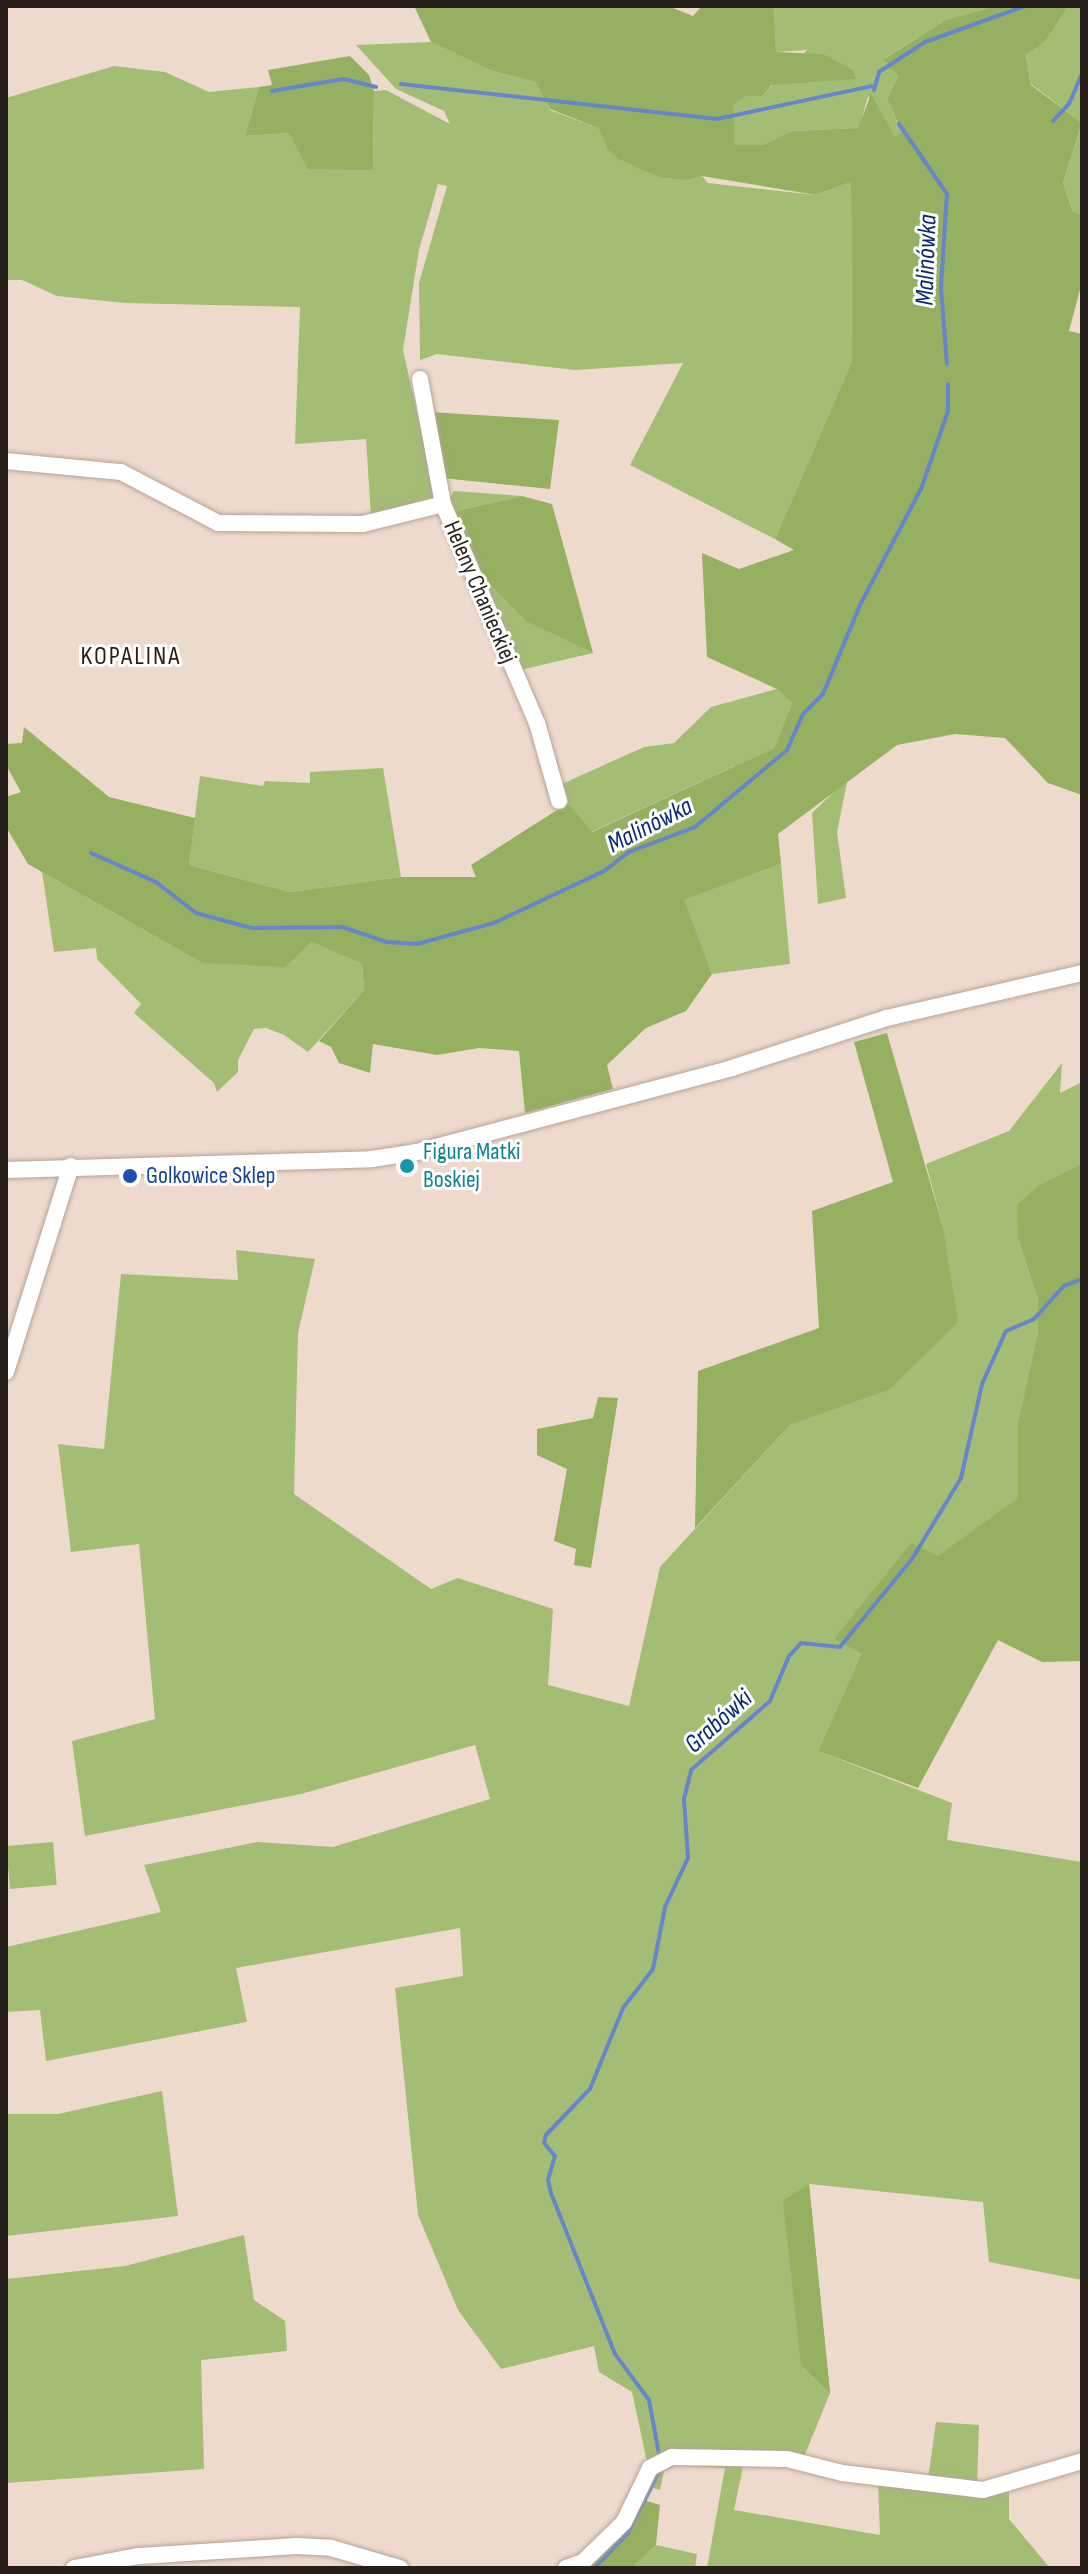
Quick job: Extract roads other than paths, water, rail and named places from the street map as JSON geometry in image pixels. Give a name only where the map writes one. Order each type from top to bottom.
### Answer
[{"type":"street","name":"Heleny Chanieckiej","points":[[420,379],[443,504],[537,723],[559,801]]},
{"type":"street","points":[[6,461],[121,472],[218,523],[363,524],[443,504]]},
{"type":"street","points":[[6,1170],[359,1159],[417,1152],[732,1068],[887,1018],[1082,973]]},
{"type":"street","points":[[6,1372],[71,1166]]},
{"type":"street","points":[[566,2568],[583,2562],[624,2522],[650,2468],[672,2457],[787,2459],[842,2473],[983,2490],[1082,2461]]},
{"type":"street","points":[[74,2568],[139,2556],[297,2546],[331,2548],[400,2568]]},
{"type":"waterway","name":"Malinówka","points":[[874,90],[879,72],[925,42],[1025,6]]},
{"type":"waterway","points":[[1053,121],[1069,104],[1082,73]]},
{"type":"waterway","points":[[272,91],[344,79],[376,87]]},
{"type":"waterway","points":[[401,84],[717,119],[872,86]]},
{"type":"waterway","name":"Malinówka","points":[[899,124],[947,194],[941,288],[947,364]]},
{"type":"waterway","name":"Malinówka","points":[[91,853],[156,882],[196,913],[252,928],[342,927],[387,942],[417,944],[494,923],[604,871],[629,852],[695,827],[787,750],[803,714],[823,694],[860,605],[921,489],[948,411],[948,384]]},
{"type":"waterway","name":"Grabówki","points":[[659,2454],[649,2400],[615,2354],[551,2193],[548,2180],[555,2156],[544,2143],[546,2135],[590,2089],[623,2008],[653,1969],[665,1907],[688,1858],[684,1799],[691,1770],[770,1701],[789,1656],[801,1643],[840,1647],[912,1559],[961,1478],[982,1384],[1006,1331],[1034,1319],[1064,1286],[1082,1279]]},
{"type":"waterway","name":"Grabówki","points":[[594,2568],[628,2533],[660,2470]]},
{"type":"place","name":"Figura Matki Boskiej","points":[[407,1166]]},
{"type":"place","name":"Golkowice Sklep","points":[[130,1176]]},
{"type":"district","name":"KOPALINA","points":[[131,657]]}]
